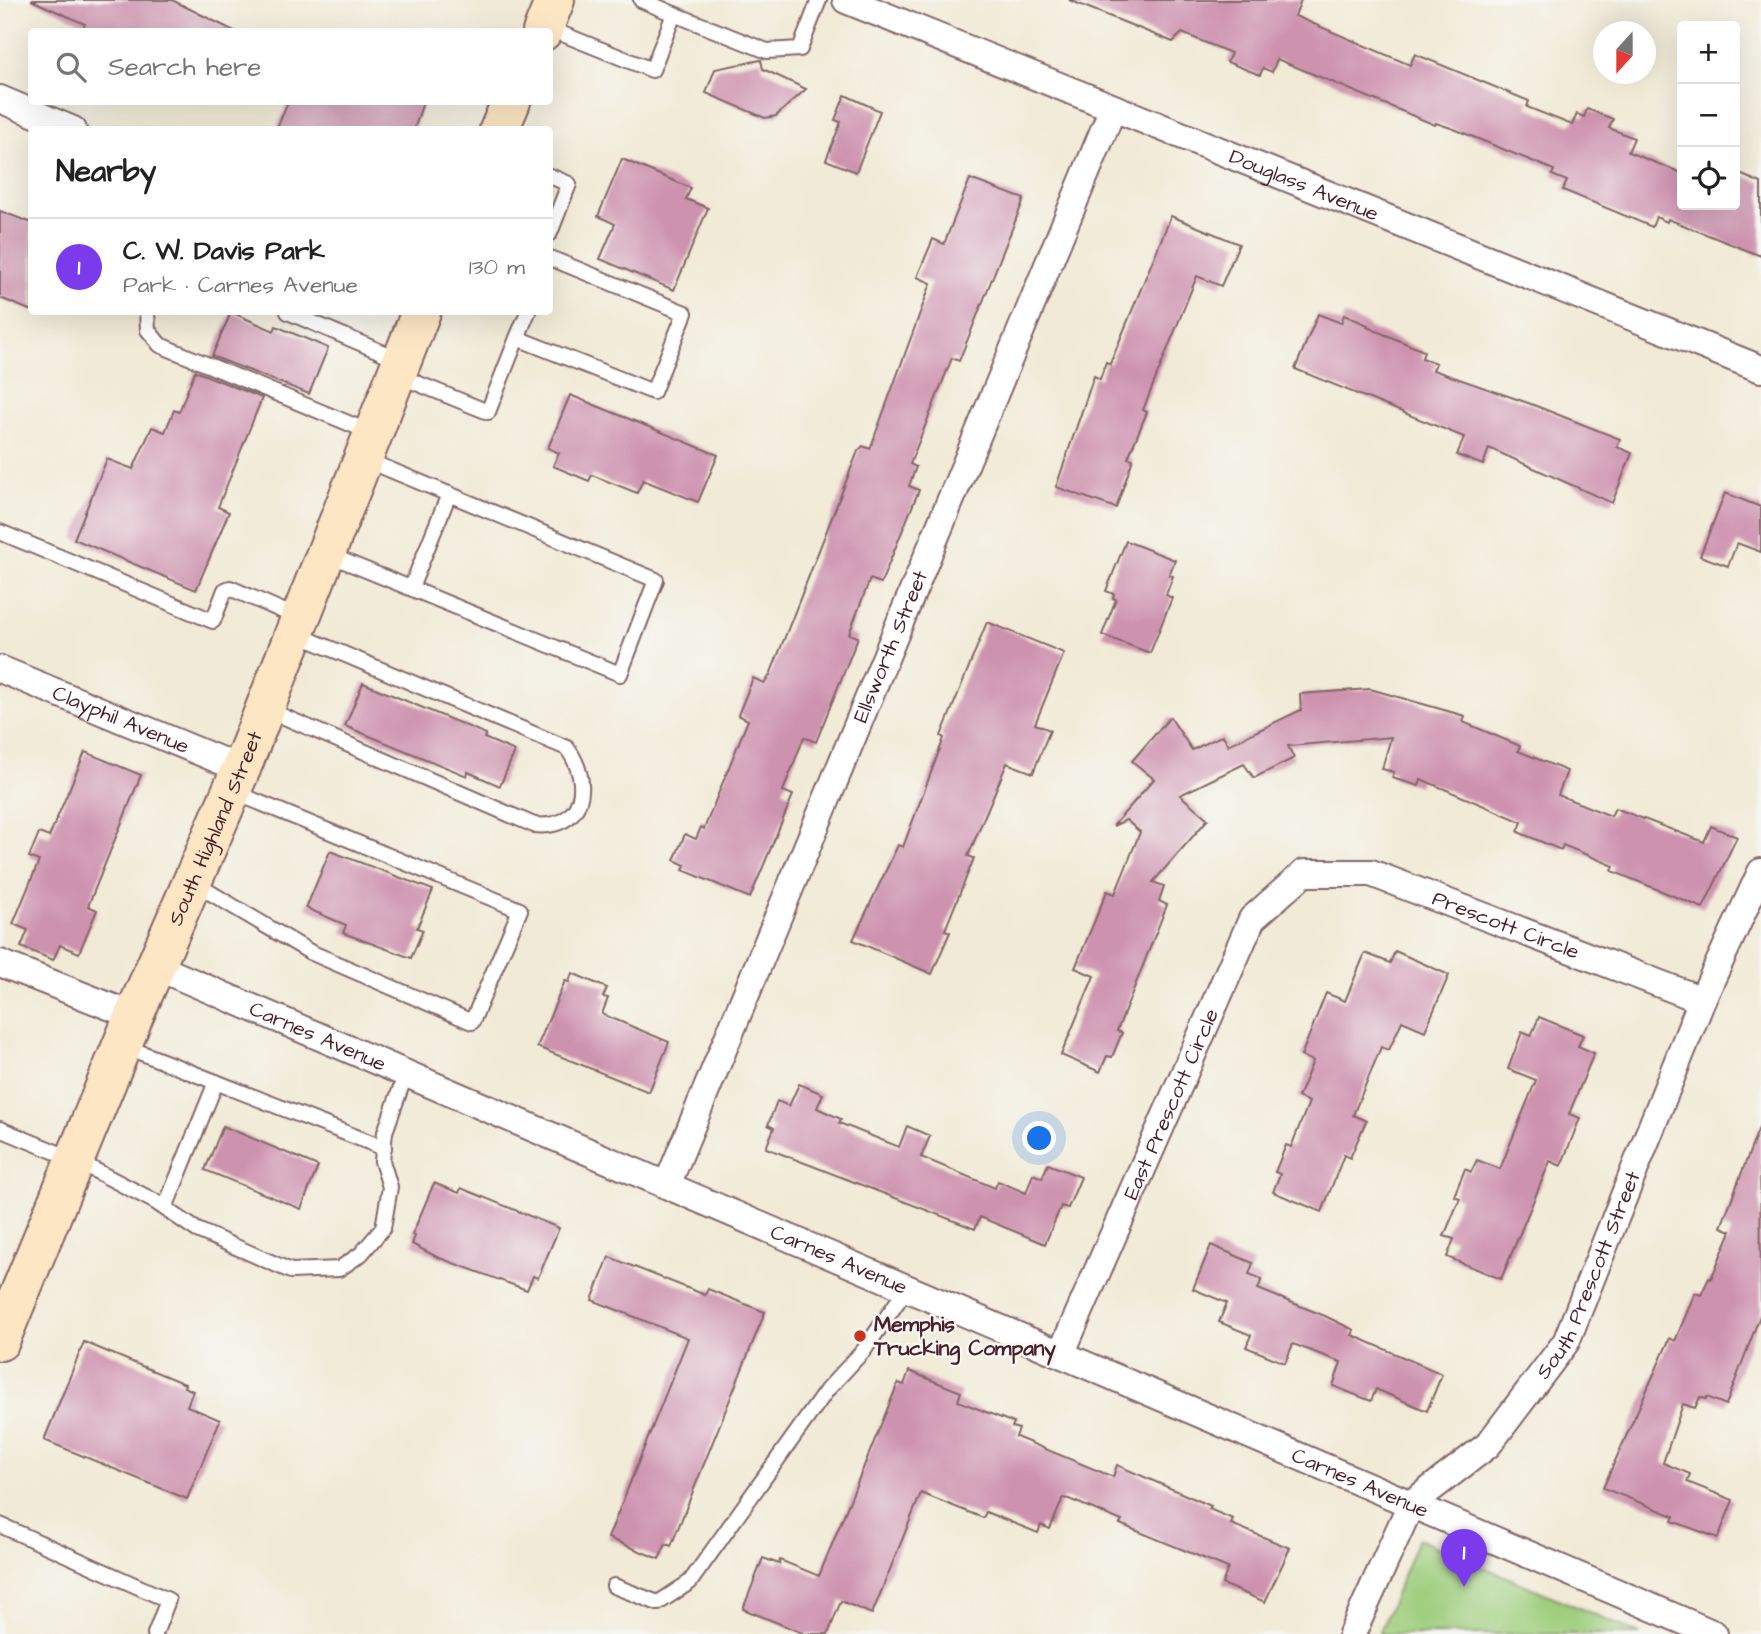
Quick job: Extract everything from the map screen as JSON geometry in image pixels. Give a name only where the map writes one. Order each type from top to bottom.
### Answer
[{"type":"main road","points":[[501,126],[510,105]]},
{"type":"main road","name":"South Highland Street","points":[[0,1341],[128,1031],[237,780],[420,315]]},
{"type":"street","name":"Douglass Avenue","points":[[846,0],[1761,369]]},
{"type":"street","points":[[0,99],[64,126]]},
{"type":"street","name":"Ellsworth Street","points":[[667,1185],[1114,108]]},
{"type":"street","name":"Clayphil Avenue","points":[[0,669],[237,780]]},
{"type":"street","name":"Prescott Circle","points":[[1304,873],[1371,873],[1702,1000]]},
{"type":"street","name":"East Prescott Circle","points":[[1061,1354],[1252,919],[1304,873]]},
{"type":"street","name":"South Prescott Street","points":[[1352,1634],[1411,1504],[1488,1445],[1566,1342],[1702,1000],[1761,873]]},
{"type":"street","points":[[0,963],[128,1031]]},
{"type":"street","name":"Carnes Avenue","points":[[157,967],[1714,1634]]},
{"type":"lane","points":[[641,0],[767,51],[800,49],[819,0]]},
{"type":"lane","points":[[547,19],[652,70],[674,14]]},
{"type":"lane","points":[[553,177],[569,184],[553,225]]},
{"type":"lane","points":[[517,338],[653,392],[685,313],[553,259]]},
{"type":"lane","points":[[147,315],[148,330],[160,345],[368,446],[449,494],[656,580],[620,674],[326,553]]},
{"type":"lane","points":[[294,315],[488,412],[526,315]]},
{"type":"lane","points":[[411,588],[449,494]]},
{"type":"lane","points":[[0,532],[213,621],[225,590],[230,588],[298,626],[567,748],[579,765],[582,786],[578,805],[567,820],[552,827],[534,825],[265,708]]},
{"type":"lane","points":[[192,883],[310,952],[472,1022],[520,909],[237,780]]},
{"type":"lane","points":[[128,1031],[216,1082],[384,1148]]},
{"type":"lane","points":[[0,1129],[75,1160],[165,1209],[197,1230],[291,1271],[339,1269],[361,1254],[383,1228],[390,1187],[382,1161],[385,1132],[406,1073]]},
{"type":"lane","points":[[165,1209],[216,1082]]},
{"type":"lane","points":[[614,1586],[659,1603],[690,1582],[827,1390],[864,1350],[907,1288]]},
{"type":"lane","points":[[0,1525],[168,1600],[155,1634]]},
{"type":"green space","points":[[1418,1539],[1640,1634],[1379,1634]]},
{"type":"building","points":[[31,0],[172,0],[228,28],[84,28],[85,24]]},
{"type":"building","points":[[1069,0],[1301,0],[1295,16],[1410,65],[1415,54],[1529,101],[1527,107],[1572,125],[1577,114],[1584,117],[1587,109],[1613,119],[1609,128],[1634,138],[1628,152],[1677,171],[1677,210],[1740,210],[1740,174],[1761,183],[1761,256],[1668,219],[1667,222],[1656,217],[1652,227],[1563,190],[1567,181],[1552,175],[1554,170],[1454,129],[1436,123],[1435,125],[1277,59],[1272,72],[1263,68],[1260,75],[1227,62],[1231,53],[1182,33],[1173,42]]},
{"type":"building","points":[[761,60],[763,69],[806,89],[776,116],[765,118],[706,93],[715,69]]},
{"type":"building","points":[[845,95],[880,111],[856,172],[826,160],[841,122],[835,120]]},
{"type":"building","points":[[287,105],[422,105],[415,126],[278,126]]},
{"type":"building","points":[[622,159],[691,188],[686,199],[708,208],[674,290],[600,259],[615,224],[598,216]]},
{"type":"building","points":[[970,179],[1024,199],[959,361],[952,358],[910,464],[916,467],[909,486],[919,490],[881,583],[870,579],[849,634],[858,637],[816,742],[804,737],[783,791],[793,795],[750,898],[683,870],[685,865],[674,860],[685,834],[696,839],[701,827],[704,829],[748,720],[738,715],[753,678],[764,683],[770,675],[858,451],[863,446],[870,449],[931,283],[917,277],[933,239],[944,244]]},
{"type":"building","points":[[0,211],[28,222],[28,309],[0,298]]},
{"type":"building","points":[[1171,216],[1239,244],[1221,286],[1197,276],[1143,410],[1147,412],[1128,458],[1133,459],[1116,508],[1056,487],[1094,376],[1100,379],[1106,362],[1110,364]]},
{"type":"building","points":[[1318,314],[1341,323],[1344,315],[1424,351],[1422,358],[1436,363],[1433,370],[1620,439],[1617,447],[1632,453],[1612,503],[1489,448],[1483,465],[1457,455],[1464,437],[1295,369]]},
{"type":"building","points":[[230,315],[238,315],[274,331],[276,326],[328,348],[309,394],[212,356]]},
{"type":"building","points":[[195,371],[262,398],[218,507],[229,512],[196,590],[74,539],[107,459],[133,469],[152,427],[165,432],[174,410],[179,412]]},
{"type":"building","points":[[570,395],[718,455],[698,502],[643,480],[637,493],[592,475],[589,481],[553,466],[559,453],[548,448]]},
{"type":"building","points":[[1725,493],[1761,507],[1761,552],[1737,543],[1728,566],[1700,556]]},
{"type":"building","points":[[1126,541],[1175,560],[1166,595],[1172,598],[1150,653],[1102,635],[1116,599],[1113,598],[1114,594],[1106,591]]},
{"type":"building","points":[[987,622],[1064,653],[1035,724],[1050,730],[1033,773],[1007,763],[968,856],[974,858],[945,930],[950,932],[932,974],[853,940],[898,845],[903,847],[944,738],[941,736]]},
{"type":"building","points":[[363,683],[486,734],[484,738],[515,751],[500,786],[468,772],[467,776],[345,726]]},
{"type":"building","points":[[1370,689],[1465,716],[1463,722],[1520,746],[1518,751],[1567,771],[1558,795],[1611,816],[1615,808],[1704,842],[1711,826],[1737,837],[1703,908],[1612,871],[1614,866],[1563,845],[1561,850],[1518,832],[1522,822],[1421,779],[1419,786],[1392,778],[1394,772],[1382,769],[1391,737],[1288,746],[1294,758],[1254,778],[1244,764],[1180,795],[1208,819],[1153,882],[1164,886],[1159,901],[1167,905],[1117,1031],[1122,1033],[1112,1057],[1107,1056],[1100,1072],[1061,1055],[1094,976],[1075,968],[1107,891],[1115,894],[1140,832],[1126,820],[1113,826],[1154,779],[1132,761],[1170,717],[1192,750],[1223,735],[1228,745],[1301,710],[1300,694]]},
{"type":"building","points":[[85,752],[141,775],[88,906],[97,910],[79,953],[60,945],[53,960],[21,947],[28,930],[13,924],[39,861],[29,857],[39,833],[49,837]]},
{"type":"building","points":[[330,851],[433,890],[417,928],[423,930],[411,958],[343,933],[346,925],[306,908]]},
{"type":"building","points":[[1395,951],[1449,975],[1425,1031],[1402,1021],[1389,1050],[1381,1047],[1353,1115],[1366,1121],[1350,1158],[1344,1155],[1322,1212],[1273,1192],[1280,1174],[1275,1172],[1286,1145],[1291,1147],[1309,1102],[1298,1097],[1313,1061],[1301,1056],[1326,993],[1345,1001],[1365,953],[1390,963]]},
{"type":"building","points":[[572,973],[607,988],[603,997],[608,998],[602,1014],[669,1042],[649,1092],[537,1047],[565,981],[569,982]]},
{"type":"building","points":[[1539,1017],[1583,1035],[1578,1046],[1594,1053],[1569,1114],[1580,1118],[1561,1166],[1550,1161],[1501,1279],[1447,1257],[1454,1239],[1444,1236],[1460,1198],[1454,1196],[1465,1169],[1471,1172],[1477,1160],[1500,1169],[1536,1080],[1508,1069],[1522,1032],[1531,1036]]},
{"type":"building","points":[[799,1084],[823,1094],[817,1108],[841,1119],[839,1123],[899,1147],[907,1126],[930,1136],[921,1157],[995,1188],[998,1181],[1026,1193],[1033,1174],[1042,1178],[1048,1164],[1081,1177],[1068,1208],[1061,1206],[1045,1244],[980,1217],[975,1229],[766,1148],[774,1128],[768,1125],[777,1101],[789,1106]]},
{"type":"building","points":[[1760,1125],[1761,1313],[1726,1405],[1707,1397],[1700,1397],[1695,1408],[1683,1404],[1663,1463],[1690,1474],[1687,1482],[1733,1500],[1718,1538],[1672,1521],[1674,1516],[1603,1488],[1670,1338],[1675,1341],[1695,1293],[1701,1295],[1709,1278],[1711,1279],[1731,1231],[1721,1227]]},
{"type":"building","points":[[223,1126],[318,1166],[301,1209],[205,1170]]},
{"type":"building","points":[[434,1183],[459,1193],[461,1188],[559,1228],[538,1278],[533,1276],[527,1290],[437,1257],[412,1244],[415,1236],[412,1235]]},
{"type":"building","points":[[1211,1245],[1253,1263],[1249,1274],[1262,1279],[1258,1289],[1325,1316],[1354,1330],[1352,1335],[1442,1374],[1427,1411],[1376,1389],[1371,1401],[1333,1386],[1341,1362],[1293,1344],[1285,1363],[1246,1347],[1251,1335],[1219,1322],[1227,1303],[1193,1289]]},
{"type":"building","points":[[609,1257],[705,1295],[708,1289],[765,1312],[671,1546],[666,1544],[659,1559],[608,1538],[688,1338],[592,1300]]},
{"type":"building","points":[[84,1342],[185,1384],[184,1387],[193,1391],[187,1406],[220,1420],[187,1499],[44,1440]]},
{"type":"building","points":[[909,1371],[961,1392],[958,1401],[1014,1423],[1012,1427],[1019,1429],[1016,1437],[1113,1477],[1117,1465],[1211,1506],[1209,1509],[1233,1519],[1231,1524],[1290,1548],[1265,1602],[1222,1584],[1228,1568],[1120,1524],[1122,1521],[1069,1499],[1063,1498],[1050,1529],[1041,1525],[1038,1533],[986,1512],[983,1518],[921,1493],[872,1614],[841,1601],[828,1634],[805,1634],[743,1609],[763,1558],[779,1564],[780,1560],[819,1576],[898,1383],[904,1385]]},
{"type":"place","name":"Memphis Trucking Company","points":[[860,1336]]},
{"type":"place","name":"C. W. Davis Park","points":[[1464,1587]]}]
